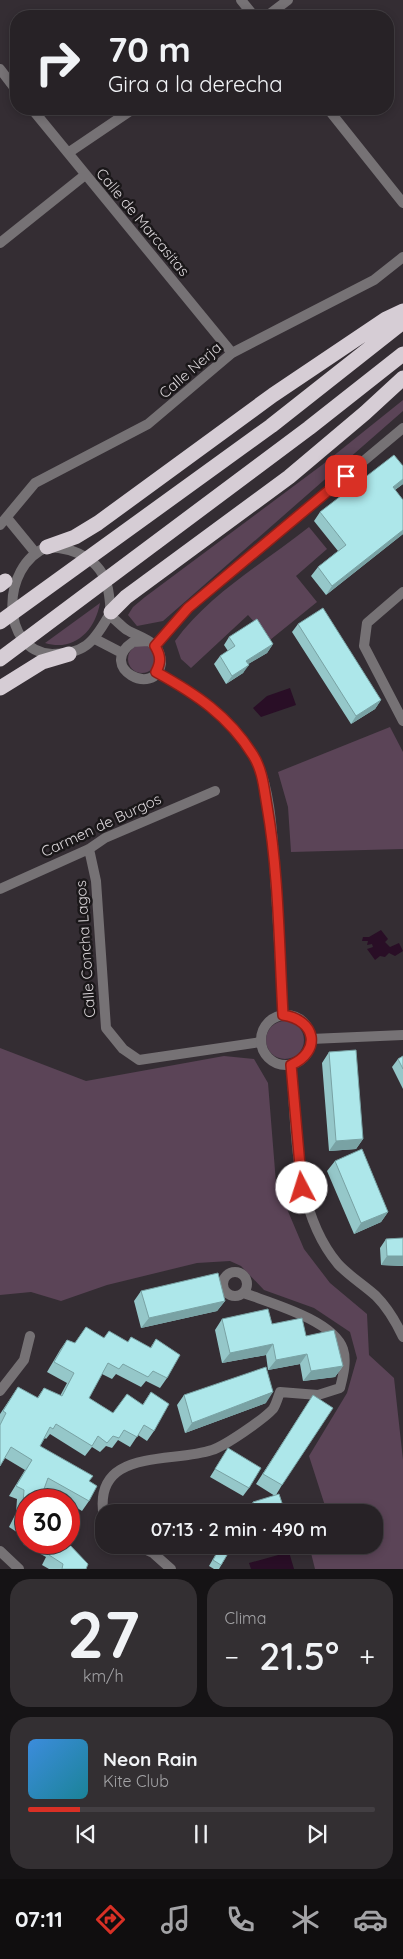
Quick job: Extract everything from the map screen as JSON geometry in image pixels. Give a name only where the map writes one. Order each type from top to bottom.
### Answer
[{"type":"highway","points":[[41,549],[75,537],[98,523],[274,395],[386,319],[403,311]]},
{"type":"highway","points":[[1,616],[271,426],[403,322]]},
{"type":"highway","points":[[0,659],[309,428],[403,354]]},
{"type":"highway","points":[[110,613],[126,597],[322,451],[403,378]]},
{"type":"highway","points":[[0,688],[42,662],[69,654]]},
{"type":"street","points":[[241,0],[249,10]]},
{"type":"street","points":[[275,10],[288,0]]},
{"type":"street","points":[[0,69],[10,82]]},
{"type":"street","name":"Calle de Marcasitas","points":[[37,115],[232,353]]},
{"type":"street","points":[[68,153],[124,115]]},
{"type":"street","points":[[333,115],[403,203]]},
{"type":"street","points":[[0,243],[85,175]]},
{"type":"street","name":"Calle Nerja","points":[[4,522],[36,483],[148,424],[232,353],[374,280],[403,257]]},
{"type":"street","points":[[110,613],[125,629],[151,643],[160,654],[161,664],[149,678],[140,680],[131,677],[124,671],[121,662],[122,653],[133,642],[151,643],[188,608],[403,428]]},
{"type":"street","points":[[4,522],[41,549]]},
{"type":"street","points":[[1,616],[14,637],[25,647],[38,654],[69,654],[83,648],[95,639],[110,613],[108,587],[99,569],[85,556],[67,548],[41,549],[16,563],[2,587]]},
{"type":"street","points":[[402,719],[364,646],[364,634],[367,623],[403,592]]},
{"type":"street","points":[[95,639],[122,653]]},
{"type":"street","points":[[156,672],[199,696],[234,728],[254,756],[262,773],[272,835],[283,1015]]},
{"type":"street","name":"Carmen de Burgos","points":[[0,889],[89,849],[105,838],[215,791]]},
{"type":"street","name":"Calle Concha Lagos","points":[[89,849],[96,881],[106,1028],[123,1049],[139,1060],[261,1042]]},
{"type":"street","points":[[283,1015],[297,1017],[307,1026],[312,1039],[309,1051],[302,1060],[291,1065],[277,1063],[271,1059],[266,1055],[261,1042],[263,1029],[272,1020],[283,1015]]},
{"type":"street","points":[[312,1039],[403,1035]]},
{"type":"street","points":[[291,1065],[302,1188],[317,1230],[339,1264],[378,1298],[396,1321],[403,1337]]},
{"type":"street","points":[[101,1504],[105,1483],[120,1469],[152,1459],[212,1450],[264,1417],[274,1408],[280,1392],[318,1395],[340,1388],[344,1372],[343,1350],[336,1338],[319,1323],[244,1293]]},
{"type":"street","points":[[0,1391],[24,1360],[30,1336]]},
{"type":"street","points":[[0,1551],[19,1569]]},
{"type":"street","points":[[154,1554],[171,1569]]},
{"type":"shaded area","points":[[403,400],[403,411],[163,621],[137,626],[128,615],[133,607],[145,597],[322,465]]},
{"type":"shaded area","points":[[309,527],[327,549],[296,576],[317,602],[270,640],[248,615],[191,668],[181,659],[175,641],[204,608]]},
{"type":"shaded area","points":[[100,603],[93,622],[82,637],[74,642],[65,644],[45,643]]},
{"type":"shaded area","points":[[142,645],[152,649],[156,659],[152,669],[142,673],[132,669],[128,659],[132,649]]},
{"type":"shaded area","points":[[290,688],[296,705],[261,717],[253,708],[267,696]]},
{"type":"shaded area","points":[[390,727],[403,752],[403,849],[291,852],[288,807],[278,772]]},
{"type":"shaded area","points":[[381,930],[388,939],[385,942],[390,947],[399,943],[403,951],[395,956],[389,953],[385,957],[380,956],[375,960],[367,949],[373,947],[372,944],[367,945],[368,941],[362,941],[363,937],[369,937]]},
{"type":"shaded area","points":[[285,1021],[292,1022],[298,1027],[303,1033],[303,1047],[298,1053],[292,1058],[285,1059],[278,1058],[272,1053],[267,1047],[266,1040],[267,1033],[272,1027],[278,1022]]},
{"type":"shaded area","points":[[0,1048],[86,1081],[224,1056],[254,1059],[268,1083],[276,1183],[304,1249],[330,1283],[367,1314],[369,1355],[394,1378],[403,1460],[403,1569],[315,1569],[311,1554],[383,1554],[383,1504],[324,1504],[309,1456],[347,1393],[357,1358],[350,1332],[314,1308],[264,1290],[241,1266],[230,1261],[197,1263],[107,1285],[61,1301],[31,1292],[0,1295]]},
{"type":"shaded area","points":[[282,1554],[290,1554],[294,1569],[251,1569],[249,1563]]},
{"type":"building","points":[[394,455],[403,466],[403,479],[393,487],[403,500],[403,530],[332,586],[318,567],[346,545],[320,512]]},
{"type":"building","points":[[323,608],[381,700],[356,716],[298,624]]},
{"type":"building","points":[[257,619],[273,644],[246,661],[249,665],[232,676],[220,656],[235,646],[229,637]]},
{"type":"building","points":[[356,1050],[363,1139],[336,1141],[329,1052]]},
{"type":"building","points":[[403,1056],[403,1069],[398,1059]]},
{"type":"building","points":[[362,1149],[388,1212],[361,1223],[335,1161]]},
{"type":"building","points":[[403,1238],[403,1256],[387,1256],[386,1239]]},
{"type":"building","points":[[218,1273],[225,1301],[149,1318],[141,1291]]},
{"type":"building","points":[[268,1309],[272,1324],[302,1318],[306,1336],[334,1330],[343,1366],[311,1371],[307,1354],[276,1360],[273,1344],[230,1353],[222,1319]]},
{"type":"building","points":[[86,1327],[104,1338],[109,1331],[128,1342],[131,1337],[151,1348],[156,1339],[180,1355],[167,1378],[153,1371],[148,1377],[123,1364],[119,1369],[108,1363],[89,1398],[113,1413],[127,1394],[143,1405],[151,1392],[169,1404],[154,1431],[144,1425],[137,1437],[124,1430],[119,1438],[113,1436],[107,1443],[98,1436],[92,1446],[56,1424],[53,1429],[50,1427],[40,1446],[93,1476],[89,1481],[97,1486],[89,1501],[80,1496],[80,1489],[68,1489],[48,1478],[44,1489],[22,1489],[16,1486],[32,1460],[11,1447],[0,1466],[0,1425],[6,1413],[3,1411],[18,1387],[38,1398],[44,1388],[62,1396],[74,1373],[54,1362],[67,1340],[75,1343]]},
{"type":"building","points":[[266,1367],[273,1392],[192,1423],[184,1395]]},
{"type":"building","points":[[313,1395],[333,1408],[282,1485],[263,1474]]},
{"type":"building","points":[[228,1448],[261,1468],[249,1488],[215,1469]]},
{"type":"building","points":[[279,1494],[282,1504],[254,1504],[253,1502]]},
{"type":"building","points":[[78,1554],[88,1564],[86,1569],[62,1569],[63,1564],[49,1555]]},
{"type":"building","points":[[216,1554],[228,1554],[221,1565],[213,1560]]},
{"type":"route","points":[[302,1188],[291,1065],[302,1060],[309,1051],[312,1039],[307,1026],[297,1017],[283,1015],[272,835],[262,773],[254,756],[234,728],[199,696],[156,672],[161,664],[160,654],[155,646],[188,608],[346,476]]}]
